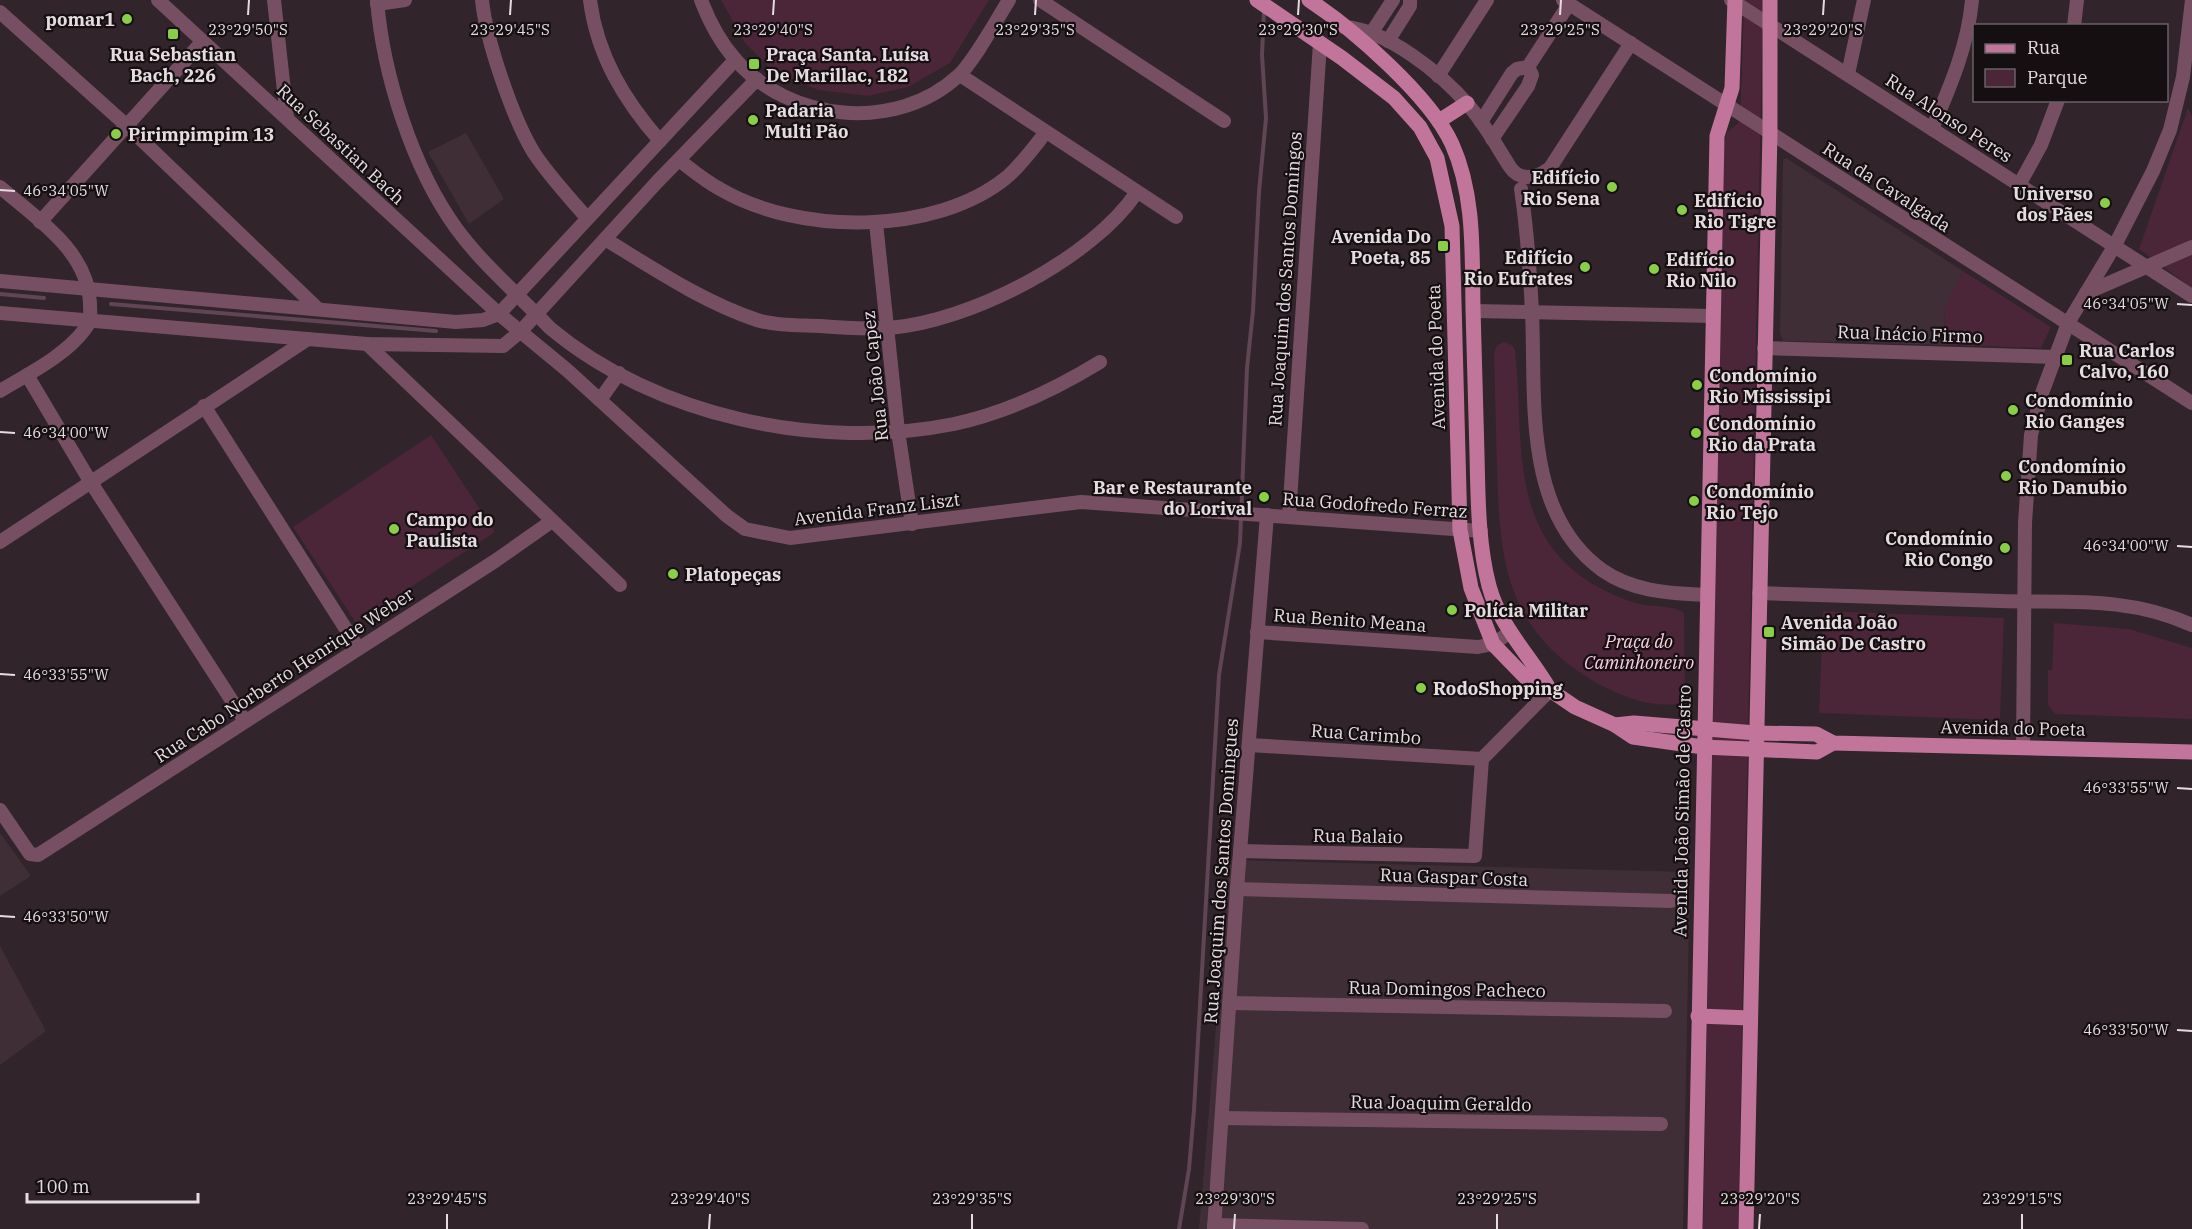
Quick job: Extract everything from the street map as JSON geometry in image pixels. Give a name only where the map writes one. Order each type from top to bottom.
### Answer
[{"type":"main road","points":[[1746,1229],[1770,132],[1770,0]]},
{"type":"main road","name":"Avenida do Poeta","points":[[1314,1],[1405,80],[1439,122],[1451,144],[1467,195],[1481,531],[1488,584],[1498,614],[1509,633],[1539,671],[1550,690]]},
{"type":"main road","name":"Avenida João Simão de Castro","points":[[1695,1229],[1717,136],[1732,88],[1734,1]]},
{"type":"main road","name":"Avenida do Poeta","points":[[1263,4],[1376,83],[1413,118],[1429,140],[1443,177],[1452,226],[1460,530],[1471,588],[1493,644],[1530,682],[1550,690],[1575,707],[1615,725],[1633,737],[1703,747],[1817,752],[1833,743]]},
{"type":"main road","points":[[1439,122],[1467,103]]},
{"type":"main road","name":"Avenida do Poeta","points":[[1615,725],[1634,723],[1756,733],[1816,734],[1833,743],[2192,752]]},
{"type":"main road","points":[[1698,1016],[1750,1018]]},
{"type":"street","name":"Rua Sebastian Bach","points":[[158,0],[499,314]]},
{"type":"street","points":[[274,0],[287,117]]},
{"type":"street","points":[[405,0],[377,2],[382,40],[409,137],[431,186],[456,227],[562,339],[643,386],[747,423],[832,433],[898,431],[955,423],[998,410],[1064,384],[1100,362]]},
{"type":"street","points":[[482,0],[491,45],[500,74],[534,152],[587,218]]},
{"type":"street","points":[[590,0],[601,45],[613,75],[639,117],[660,141]]},
{"type":"street","points":[[701,0],[719,39],[735,60],[757,79],[789,98],[812,106],[834,112],[880,113],[922,100],[960,75],[1009,0]]},
{"type":"street","points":[[1040,0],[1224,121]]},
{"type":"street","points":[[1372,32],[1394,0]]},
{"type":"street","points":[[1388,41],[1410,6],[1410,0]]},
{"type":"street","points":[[1438,76],[1487,0],[1494,0]]},
{"type":"street","points":[[1848,74],[1864,0]]},
{"type":"street","points":[[1932,129],[1953,82],[1965,44],[1972,0]]},
{"type":"street","points":[[2074,24],[2077,0]]},
{"type":"street","points":[[2023,748],[2028,453],[2042,393],[2068,323],[2115,245],[2153,171],[2170,130],[2183,77],[2192,0]]},
{"type":"street","name":"Rua Alonso Peres","points":[[1734,1],[2192,296]]},
{"type":"street","points":[[1481,122],[1512,73],[1517,69],[1528,67],[1566,2]]},
{"type":"street","name":"Rua da Cavalgada","points":[[1566,2],[2192,403]]},
{"type":"street","points":[[0,12],[126,126],[317,308]]},
{"type":"street","name":"Avenida do Poeta","points":[[1344,27],[1372,32],[1438,76],[1467,103],[1514,174],[1529,177],[1550,168],[1631,43]]},
{"type":"street","points":[[40,222],[202,42]]},
{"type":"street","name":"Rua Joaquim dos Santos Domingos","points":[[1289,517],[1320,43]]},
{"type":"street","points":[[0,281],[456,322],[483,320],[499,314],[735,60]]},
{"type":"street","points":[[1492,139],[1528,86],[1532,75],[1528,67]]},
{"type":"street","points":[[960,75],[1176,217]]},
{"type":"street","points":[[2183,77],[2192,97]]},
{"type":"street","points":[[0,314],[367,344],[503,346],[521,332],[605,239],[757,79]]},
{"type":"street","points":[[2019,185],[2041,145],[2057,102]]},
{"type":"street","points":[[679,160],[720,190],[777,213],[832,221],[876,223],[937,212],[977,195],[1006,177],[1046,132]]},
{"type":"street","points":[[0,187],[71,252],[83,271],[89,289],[90,321],[78,337],[27,375],[0,391]]},
{"type":"street","points":[[1521,189],[1532,310],[1538,442],[1545,481],[1565,531],[1580,551],[1602,570],[1629,583],[1654,592],[1706,595]]},
{"type":"street","points":[[605,239],[700,296],[759,320],[802,326],[889,328],[915,324],[975,307],[1016,289],[1087,244],[1137,192]]},
{"type":"street","name":"Rua João Capez","points":[[876,223],[889,328],[898,431],[912,524]]},
{"type":"street","points":[[2086,293],[2192,247]]},
{"type":"street","points":[[1473,311],[1532,310],[1713,316]]},
{"type":"street","name":"Avenida Franz Liszt","points":[[499,314],[600,400],[718,508],[745,529],[790,538],[1081,502],[1264,515]]},
{"type":"street","points":[[0,542],[308,339]]},
{"type":"street","points":[[367,344],[620,585]]},
{"type":"street","name":"Rua Inácio Firmo","points":[[1764,348],[2055,357]]},
{"type":"street","points":[[600,400],[619,373]]},
{"type":"street","points":[[27,375],[90,481],[245,722]]},
{"type":"street","points":[[204,406],[358,648]]},
{"type":"street","name":"Rua Godofredo Ferraz","points":[[1264,515],[1481,531]]},
{"type":"street","name":"Rua Joaquim dos Santos Domingues","points":[[1214,1227],[1264,515]]},
{"type":"street","name":"Rua Cabo Norberto Henrique Weber","points":[[0,810],[33,855],[42,853],[552,521]]},
{"type":"street","points":[[1759,593],[2025,602],[2100,601],[2152,609],[2192,625]]},
{"type":"street","name":"Rua Benito Meana","points":[[1257,632],[1478,647],[1493,644]]},
{"type":"street","points":[[1493,644],[1509,633]]},
{"type":"street","points":[[1482,759],[1550,690]]},
{"type":"street","name":"Rua Carimbo","points":[[1248,745],[1482,759]]},
{"type":"street","name":"Rua Balaio","points":[[1240,851],[1475,856],[1482,759]]},
{"type":"street","name":"Rua Gaspar Costa","points":[[1237,889],[1671,901]]},
{"type":"street","name":"Rua Domingos Pacheco","points":[[1229,1003],[1665,1011]]},
{"type":"street","name":"Rua Joaquim Geraldo","points":[[1222,1118],[1660,1124]]},
{"type":"street","points":[[1214,1227],[1362,1229]]},
{"type":"shaded area","points":[[466,133],[504,199],[469,224],[428,152]]},
{"type":"shaded area","points":[[1786,158],[1963,271],[1945,307],[1944,345],[1867,343],[1865,332],[1840,332],[1835,342],[1783,341],[1780,332],[1783,160]]},
{"type":"shaded area","points":[[0,833],[31,876],[0,896]]},
{"type":"shaded area","points":[[1230,860],[1690,872],[1683,1229],[1199,1229]]},
{"type":"shaded area","points":[[0,946],[46,1031],[0,1065]]},
{"type":"green space","points":[[721,0],[989,0],[950,63],[908,87],[868,96],[818,90],[773,71],[745,43]]},
{"type":"green space","points":[[1744,0],[1763,0],[1738,1229],[1703,1229],[1724,145],[1727,132],[1740,122]]},
{"type":"green space","points":[[2188,108],[2192,116],[2192,288],[2139,249]]},
{"type":"green space","points":[[1963,271],[2051,327],[2041,348],[1944,345],[1945,307]]},
{"type":"green space","name":"Praça do Caminhoneiro","points":[[1504,342],[1512,345],[1515,350],[1525,482],[1534,512],[1547,540],[1568,565],[1598,587],[1634,602],[1669,607],[1684,613],[1685,695],[1678,704],[1645,702],[1595,682],[1566,662],[1543,640],[1526,617],[1514,592],[1506,565],[1498,505],[1494,353],[1497,345]]},
{"type":"green space","name":"Campo do Paulista","points":[[431,435],[495,532],[356,623],[293,527]]},
{"type":"green space","points":[[1823,611],[2004,618],[2000,720],[1819,713]]},
{"type":"green space","points":[[2054,623],[2129,629],[2192,648],[2192,719],[2055,714],[2048,705],[2048,670],[2052,670]]},
{"type":"waterway","points":[[1179,1229],[1189,1169],[1194,1110],[1219,675],[1240,543],[1247,368],[1266,118],[1262,55],[1264,10]]},
{"type":"waterway","points":[[0,294],[44,298]]},
{"type":"waterway","points":[[111,304],[436,331]]},
{"type":"place","name":"pomar1","points":[[127,19]]},
{"type":"place","name":"Rua Sebastian Bach, 226","points":[[173,34]]},
{"type":"place","name":"Praça Santa. Luísa De Marillac, 182","points":[[754,64]]},
{"type":"place","name":"Padaria Multi Pão","points":[[753,120]]},
{"type":"place","name":"Pirimpimpim 13","points":[[116,134]]},
{"type":"place","name":"Edifício Rio Sena","points":[[1612,187]]},
{"type":"place","name":"Universo dos Pães","points":[[2105,203]]},
{"type":"place","name":"Edifício Rio Tigre","points":[[1682,210]]},
{"type":"place","name":"Avenida Do Poeta, 85","points":[[1443,246]]},
{"type":"place","name":"Edifício Rio Eufrates","points":[[1585,267]]},
{"type":"place","name":"Edifício Rio Nilo","points":[[1654,269]]},
{"type":"place","name":"Rua Carlos Calvo, 160","points":[[2067,360]]},
{"type":"place","name":"Condomínio Rio Mississipi","points":[[1697,385]]},
{"type":"place","name":"Condomínio Rio Ganges","points":[[2013,410]]},
{"type":"place","name":"Condomínio Rio da Prata","points":[[1696,433]]},
{"type":"place","name":"Condomínio Rio Danubio","points":[[2006,476]]},
{"type":"place","name":"Bar e Restaurante do Lorival","points":[[1264,497]]},
{"type":"place","name":"Condomínio Rio Tejo","points":[[1694,501]]},
{"type":"place","name":"Campo do Paulista","points":[[394,529]]},
{"type":"place","name":"Condomínio Rio Congo","points":[[2005,548]]},
{"type":"place","name":"Platopeças","points":[[673,574]]},
{"type":"place","name":"Polícia Militar","points":[[1452,610]]},
{"type":"place","name":"Avenida João Simão De Castro","points":[[1769,632]]},
{"type":"place","name":"RodoShopping","points":[[1421,688]]}]
